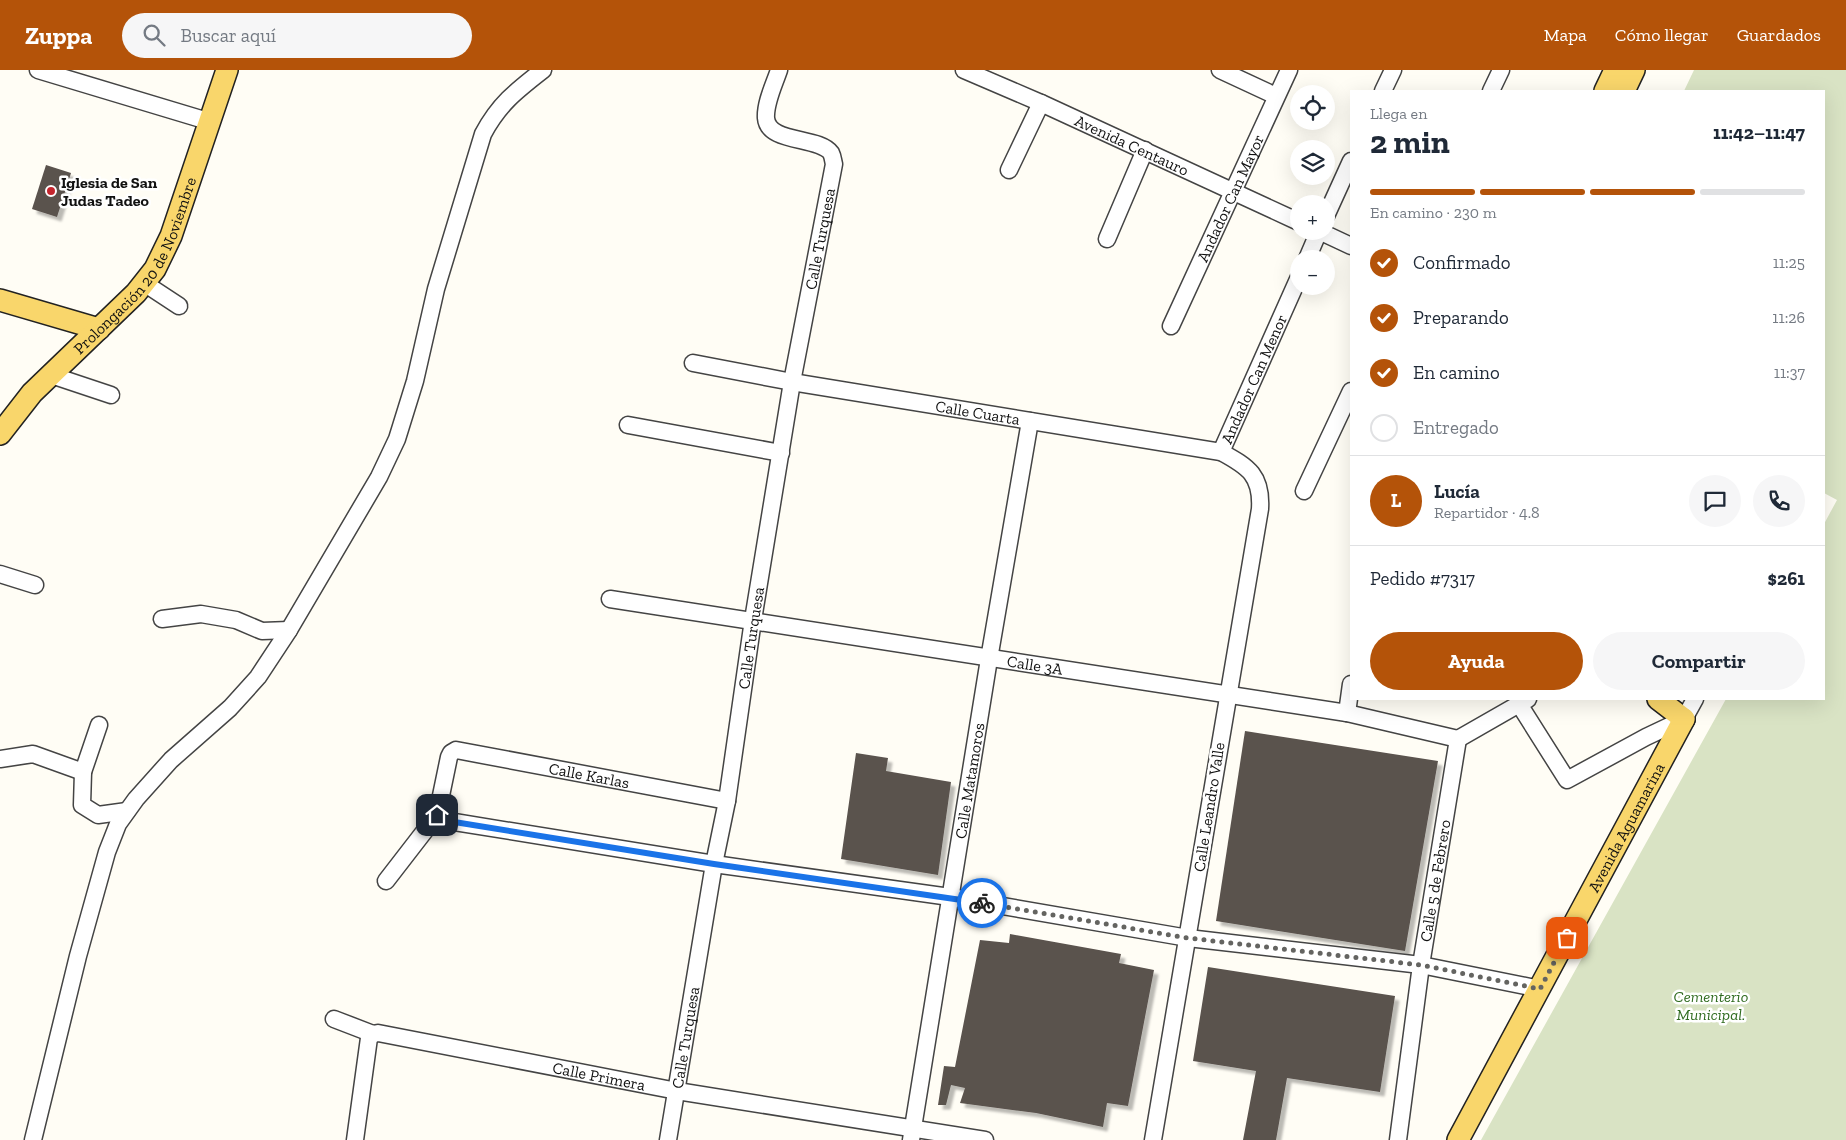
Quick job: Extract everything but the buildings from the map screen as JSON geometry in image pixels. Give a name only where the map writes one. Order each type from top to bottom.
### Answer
[{"type":"main road","name":"Prolongación 20 de Noviembre","points":[[0,434],[32,393],[99,329],[144,283],[155,269],[171,236],[228,70]]},
{"type":"main road","points":[[1605,90],[1615,70]]},
{"type":"main road","points":[[1624,90],[1634,70]]},
{"type":"main road","points":[[0,300],[99,329]]},
{"type":"main road","points":[[1660,700],[1681,709]]},
{"type":"main road","name":"Avenida Aguamarina","points":[[1458,1140],[1540,989],[1681,709]]},
{"type":"street","points":[[38,70],[211,122]]},
{"type":"street","points":[[33,1140],[78,956],[107,852],[118,824],[171,760],[230,708],[253,683],[289,630],[379,477],[397,439],[415,381],[436,289],[483,134],[492,116],[501,106],[543,70]]},
{"type":"street","name":"Calle Turquesa","points":[[668,1140],[714,864],[727,801],[753,620],[792,382],[834,164],[831,153],[826,148],[778,134],[769,127],[766,121],[768,101],[780,70]]},
{"type":"street","name":"Avenida Centauro","points":[[964,70],[1145,150],[1290,218]]},
{"type":"street","points":[[1220,70],[1276,96]]},
{"type":"street","name":"Andador Can Mayor","points":[[1170,326],[1288,70]]},
{"type":"street","points":[[1383,90],[1393,70]]},
{"type":"street","points":[[1492,90],[1501,70]]},
{"type":"street","points":[[1009,170],[1041,103]]},
{"type":"street","points":[[1107,239],[1145,150]]},
{"type":"street","points":[[1335,196],[1350,163]]},
{"type":"street","points":[[1335,238],[1350,246]]},
{"type":"street","points":[[144,283],[179,306]]},
{"type":"street","name":"Andador Can Menor","points":[[1221,452],[1291,295]]},
{"type":"street","name":"Calle Cuarta","points":[[693,363],[792,382],[1221,452],[1241,463],[1253,476]]},
{"type":"street","points":[[51,375],[111,395]]},
{"type":"street","points":[[1304,491],[1350,393]]},
{"type":"street","name":"Calle Matamoros","points":[[912,1134],[989,659],[1030,421]]},
{"type":"street","points":[[628,425],[781,453]]},
{"type":"street","name":"Calle Leandro Valle","points":[[1153,1140],[1260,509],[1261,492],[1253,476]]},
{"type":"street","points":[[0,574],[35,585]]},
{"type":"street","name":"Calle 3A","points":[[610,599],[753,620],[989,659],[1228,693],[1347,713],[1458,739]]},
{"type":"street","points":[[162,619],[201,614],[236,620],[262,631],[289,630]]},
{"type":"street","points":[[1347,713],[1350,691]]},
{"type":"street","name":"Avenida Aguamarina","points":[[1681,709],[1693,700]]},
{"type":"street","points":[[1458,739],[1524,701],[1567,780],[1646,737],[1681,709]]},
{"type":"street","points":[[99,724],[83,772],[82,805],[98,816],[127,811]]},
{"type":"street","name":"Calle 5 de Febrero","points":[[1398,1140],[1421,965],[1458,739]]},
{"type":"street","name":"Calle Karlas","points":[[437,815],[449,757],[451,752],[456,750],[727,801]]},
{"type":"street","points":[[0,758],[33,754],[83,772]]},
{"type":"street","points":[[386,881],[437,815],[442,820],[714,864],[950,897],[1188,938],[1421,965],[1540,989]]},
{"type":"street","name":"Calle Primera","points":[[334,1019],[373,1034],[378,1033],[677,1091],[912,1134],[985,1140]]},
{"type":"street","points":[[355,1140],[369,1038],[373,1034]]},
{"type":"green space","name":"Cementerio Municipal.","points":[[1694,70],[1846,70],[1846,1140],[1481,1140],[1725,700],[1825,700],[1825,522],[1837,500],[1825,494],[1825,90],[1684,90]]},
{"type":"way so far","points":[[982,903],[1188,938],[1421,965],[1540,989],[1567,938]]},
{"type":"place","name":"Iglesia de San Judas Tadeo","points":[[51,191]]},
{"type":"route","points":[[437,815],[442,820],[694,861],[982,903]]}]
